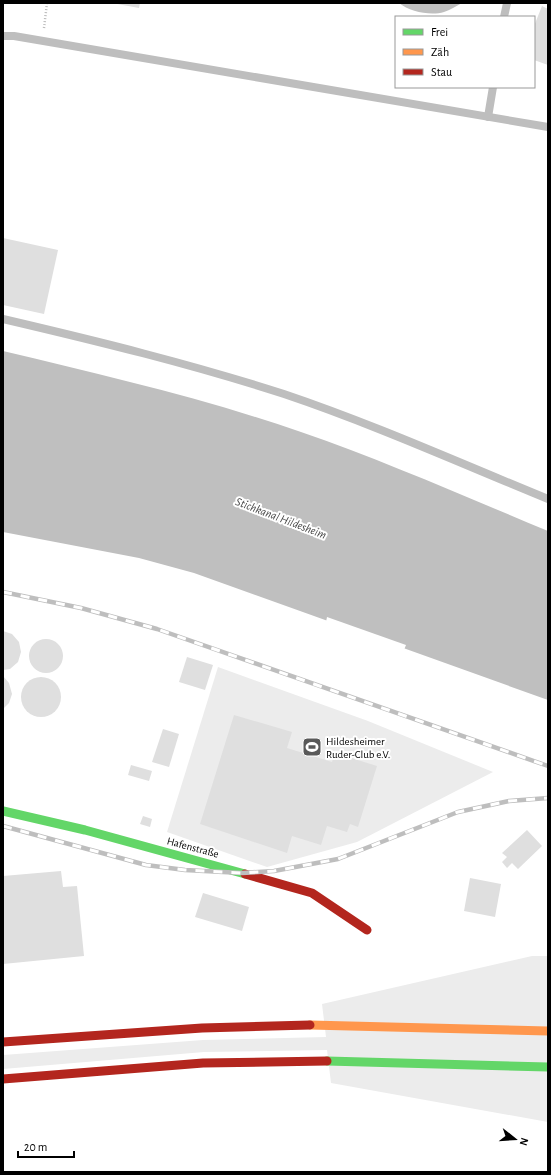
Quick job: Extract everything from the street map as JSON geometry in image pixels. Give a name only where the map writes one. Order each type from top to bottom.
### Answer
[{"type":"main road","name":"Hafenstraße","points":[[3,812],[85,830],[312,893],[367,930]]},
{"type":"main road","points":[[3,1042],[202,1028],[304,1026],[548,1031]]},
{"type":"main road","points":[[3,1079],[203,1063],[322,1061],[548,1067]]},
{"type":"lane","points":[[504,16],[507,3]]},
{"type":"lane","points":[[3,36],[14,36],[548,127]]},
{"type":"lane","points":[[488,117],[493,88]]},
{"type":"lane","points":[[3,319],[144,352],[283,394],[370,425],[548,499]]},
{"type":"path","points":[[42,41],[47,3]]},
{"type":"shaded area","name":"Hildesheimer Ruder-Club e.V.","points":[[218,667],[368,721],[493,772],[357,842],[267,867],[167,832]]},
{"type":"shaded area","points":[[532,956],[548,956],[548,1122],[331,1083],[327,1050],[204,1052],[3,1069],[3,1055],[203,1040],[326,1037],[322,1004]]},
{"type":"water","points":[[399,3],[462,3],[444,12],[433,14],[415,11]]},
{"type":"water","name":"Stichkanal Hildesheim","points":[[3,351],[227,408],[301,432],[364,455],[548,531],[548,700],[194,573],[139,558],[3,532]]},
{"type":"pier","points":[[327,617],[406,645],[404,650],[326,622]]},
{"type":"building","points":[[112,3],[140,3],[139,8]]},
{"type":"building","points":[[542,6],[548,9],[548,65],[535,60],[535,24]]},
{"type":"building","points":[[3,238],[58,250],[44,314],[3,305]]},
{"type":"building","points":[[3,631],[12,634],[19,642],[21,652],[18,662],[10,669],[3,670]]},
{"type":"building","points":[[46,639],[58,644],[63,656],[58,668],[46,673],[34,668],[29,656],[34,644]]},
{"type":"building","points":[[187,657],[213,665],[205,690],[179,682]]},
{"type":"building","points":[[3,676],[9,683],[12,694],[9,703],[3,709]]},
{"type":"building","points":[[45,677],[52,680],[58,686],[61,697],[60,705],[52,714],[45,717],[37,717],[30,714],[22,705],[21,693],[24,686],[33,678]]},
{"type":"building","points":[[234,715],[292,732],[287,748],[332,762],[335,753],[377,766],[358,827],[350,824],[347,832],[327,826],[321,845],[292,836],[287,853],[200,824]]},
{"type":"building","points":[[163,729],[179,734],[169,767],[152,762]]},
{"type":"building","points":[[131,765],[152,771],[149,781],[128,775]]},
{"type":"building","points":[[143,816],[152,819],[150,827],[140,824]]},
{"type":"building","points":[[527,830],[542,846],[518,869],[512,863],[507,868],[502,862],[507,857],[502,853]]},
{"type":"building","points":[[61,871],[63,887],[77,886],[84,956],[3,964],[3,876]]},
{"type":"building","points":[[470,878],[501,884],[495,917],[464,911]]},
{"type":"building","points":[[203,893],[249,907],[242,931],[195,917]]},
{"type":"railway","points":[[3,592],[81,608],[157,629],[548,766]]},
{"type":"railway","points":[[3,826],[146,865],[185,870],[242,873],[274,871],[338,859],[458,812],[509,801],[548,798]]},
{"type":"traffic: fast","points":[[3,811],[85,830],[245,874]]},
{"type":"traffic: fast","points":[[327,1061],[548,1067]]},
{"type":"traffic: slow","points":[[310,1025],[548,1031]]},
{"type":"traffic: jam","points":[[245,874],[312,893],[367,930]]},
{"type":"traffic: jam","points":[[3,1042],[202,1028],[310,1025]]},
{"type":"traffic: jam","points":[[3,1079],[203,1063],[327,1061]]},
{"type":"place","name":"Hildesheimer Ruder-Club e.V.","points":[[312,747]]}]
